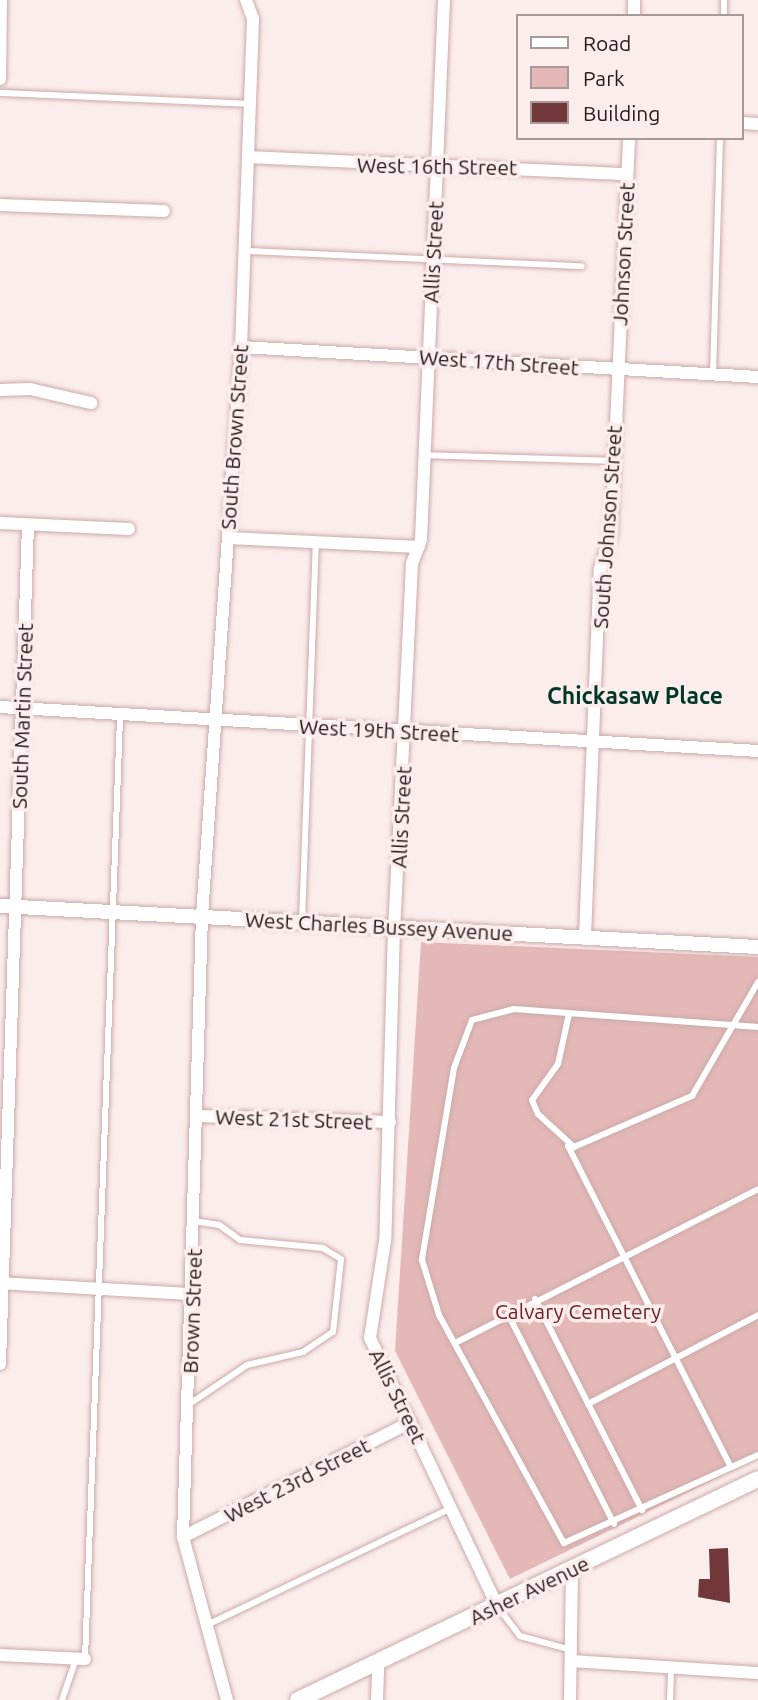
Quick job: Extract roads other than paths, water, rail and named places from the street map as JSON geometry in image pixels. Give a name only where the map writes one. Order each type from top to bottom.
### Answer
[{"type":"main road","name":"Asher Avenue","points":[[298,1700],[758,1479]]},
{"type":"street","points":[[0,79],[1,0]]},
{"type":"street","name":"South Brown Street","points":[[202,916],[241,347],[253,19],[246,0]]},
{"type":"street","name":"Allis Street","points":[[444,0],[419,547],[412,564],[406,733],[394,928],[390,1122],[383,1271],[370,1338],[453,1507],[497,1605]]},
{"type":"street","name":"Johnson Street","points":[[617,369],[629,140]]},
{"type":"street","name":"West 16th Street","points":[[248,157],[627,174]]},
{"type":"street","points":[[0,205],[163,211]]},
{"type":"street","name":"West 17th Street","points":[[241,347],[758,377]]},
{"type":"street","name":"South Johnson Street","points":[[585,936],[600,569],[611,536],[617,369]]},
{"type":"street","points":[[0,390],[30,389],[91,403]]},
{"type":"street","points":[[0,523],[129,529]]},
{"type":"street","name":"South Martin Street","points":[[0,1364],[28,526]]},
{"type":"street","points":[[228,538],[419,547]]},
{"type":"street","name":"West 19th Street","points":[[0,707],[120,717],[406,733],[594,738],[758,751]]},
{"type":"street","name":"West Charles Bussey Avenue","points":[[0,906],[758,947]]},
{"type":"street","name":"Brown Street","points":[[202,916],[195,1221],[183,1537],[203,1627],[227,1700]]},
{"type":"street","name":"West 21st Street","points":[[198,1116],[390,1122]]},
{"type":"street","points":[[1,1283],[192,1294]]},
{"type":"street","name":"West 23rd Street","points":[[183,1537],[411,1422]]},
{"type":"street","points":[[570,1700],[572,1569]]},
{"type":"street","points":[[0,1655],[81,1659]]},
{"type":"street","points":[[571,1655],[671,1669],[758,1673]]},
{"type":"street","points":[[377,1700],[378,1662]]},
{"type":"lane","points":[[0,93],[249,104]]},
{"type":"lane","points":[[713,374],[720,140]]},
{"type":"lane","points":[[244,251],[582,266]]},
{"type":"lane","points":[[422,455],[614,461]]},
{"type":"lane","points":[[302,922],[316,542]]},
{"type":"lane","points":[[62,1700],[81,1659],[99,1289],[120,717]]},
{"type":"lane","points":[[568,1146],[692,1096],[739,1024],[758,982]]},
{"type":"lane","points":[[758,1027],[494,1009],[472,1020],[462,1035],[422,1260],[431,1298],[459,1341],[558,1538],[576,1542],[758,1455]]},
{"type":"lane","points":[[569,1014],[558,1064],[532,1100],[568,1146],[622,1257],[731,1467]]},
{"type":"lane","points":[[459,1341],[536,1299],[758,1189]]},
{"type":"lane","points":[[188,1405],[247,1365],[303,1352],[333,1332],[341,1259],[323,1248],[240,1240],[219,1225],[195,1221]]},
{"type":"lane","points":[[536,1299],[642,1510]]},
{"type":"lane","points":[[508,1314],[614,1524]]},
{"type":"lane","points":[[588,1404],[758,1315]]},
{"type":"lane","points":[[203,1627],[453,1507]]},
{"type":"lane","points":[[497,1605],[520,1636],[571,1655]]},
{"type":"lane","points":[[670,1700],[671,1669]]},
{"type":"district","name":"Chickasaw Place","points":[[635,696]]},
{"type":"park label","name":"Calvary Cemetery","points":[[578,1311]]}]
